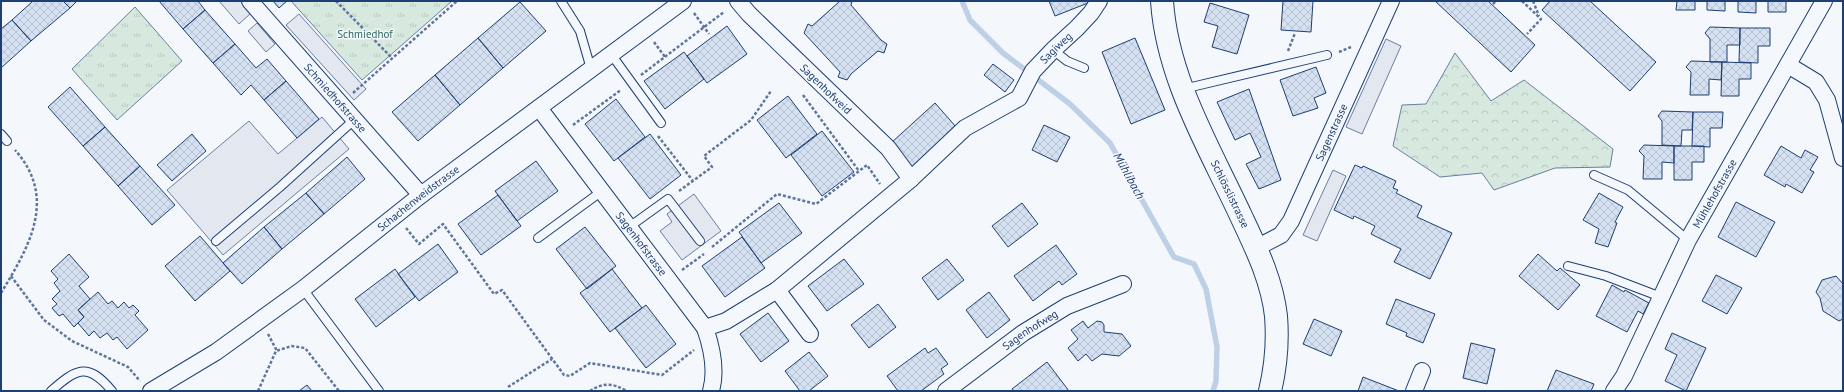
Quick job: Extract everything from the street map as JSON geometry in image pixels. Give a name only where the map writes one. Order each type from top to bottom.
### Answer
[{"type":"main road","name":"Schlösslistrasse","points":[[1162,1],[1163,23],[1171,56],[1182,89],[1256,248],[1269,282],[1276,314],[1278,344],[1275,373],[1270,391]]},
{"type":"street","name":"Schmiedhofstrasse","points":[[250,1],[421,195]]},
{"type":"street","name":"Sagenhofweid","points":[[738,1],[749,14],[888,148],[911,179]]},
{"type":"street","name":"Sagiweg","points":[[911,179],[965,128],[1020,98],[1033,71],[1052,50],[1077,28],[1091,13],[1099,1]]},
{"type":"street","name":"Sagenstrasse","points":[[1256,248],[1281,235],[1291,221],[1391,1]]},
{"type":"street","name":"Mühlehofstrasse","points":[[1614,391],[1624,376],[1688,240],[1824,1]]},
{"type":"street","name":"Schachenweidstrasse","points":[[146,387],[216,352],[303,289],[421,195],[590,69],[686,4]]},
{"type":"street","points":[[1788,64],[1816,82],[1827,100],[1843,158]]},
{"type":"street","name":"Sagenhofstrasse","points":[[539,108],[707,334],[714,367],[711,391]]},
{"type":"street","points":[[707,334],[777,290],[911,179]]},
{"type":"street","name":"Sagenhofweg","points":[[946,391],[1023,333],[1067,306],[1123,284]]},
{"type":"street","points":[[777,290],[810,334]]},
{"type":"street","points":[[1414,391],[1422,371]]},
{"type":"lane","points":[[561,1],[580,31],[590,69]]},
{"type":"lane","points":[[1052,50],[1067,61],[1084,68]]},
{"type":"lane","points":[[611,54],[660,123]]},
{"type":"lane","points":[[1182,89],[1327,55]]},
{"type":"lane","points":[[216,241],[280,187],[354,120]]},
{"type":"lane","points":[[1,134],[7,141]]},
{"type":"lane","points":[[1594,176],[1628,190],[1688,240]]},
{"type":"lane","points":[[538,238],[602,191]]},
{"type":"lane","points":[[629,228],[668,199],[700,241]]},
{"type":"lane","points":[[1568,266],[1606,276],[1661,296]]},
{"type":"lane","points":[[303,289],[379,391]]},
{"type":"lane","points":[[51,391],[64,380],[81,371],[96,374],[112,391]]},
{"type":"path","points":[[336,1],[392,58]]},
{"type":"path","points":[[348,97],[457,1]]},
{"type":"path","points":[[570,128],[738,1]]},
{"type":"path","points":[[1522,1],[1540,18]]},
{"type":"path","points":[[1533,1],[1540,18]]},
{"type":"path","points":[[686,4],[709,34]]},
{"type":"path","points":[[1526,34],[1541,19],[1540,18]]},
{"type":"path","points":[[650,37],[665,57]]},
{"type":"path","points":[[1327,55],[1357,45]]},
{"type":"path","points":[[668,199],[712,167],[704,156],[751,120],[771,91]]},
{"type":"path","points":[[803,95],[859,171]]},
{"type":"path","points":[[1,293],[28,245],[34,226],[37,198],[31,175],[25,161],[7,141]]},
{"type":"path","points":[[681,270],[777,194],[816,204],[867,166],[889,197]]},
{"type":"path","points":[[396,215],[419,244],[443,224],[494,294],[502,290],[564,375],[570,376],[590,363],[662,375],[707,334]]},
{"type":"path","points":[[11,276],[44,320],[72,341],[128,367],[146,387]]},
{"type":"path","points":[[266,331],[278,351]]},
{"type":"path","points":[[258,391],[278,351],[292,346],[305,348],[339,391]]},
{"type":"path","points":[[508,387],[552,358]]},
{"type":"path","points":[[590,391],[599,385],[606,384],[618,386],[627,391]]},
{"type":"green space","name":"Schmiedhof","points":[[291,1],[452,1],[362,80]]},
{"type":"green space","points":[[135,7],[182,61],[117,120],[72,69]]},
{"type":"green space","points":[[1455,53],[1491,101],[1524,80],[1613,149],[1610,167],[1555,168],[1494,190],[1482,173],[1440,177],[1393,146],[1402,105],[1426,104]]},
{"type":"shaded area","points":[[219,1],[240,1],[251,13],[239,24]]},
{"type":"shaded area","points":[[299,14],[366,89],[354,100],[286,25]]},
{"type":"shaded area","points":[[257,23],[275,44],[266,52],[248,31]]},
{"type":"shaded area","points":[[1386,39],[1401,46],[1362,134],[1346,127]]},
{"type":"shaded area","points":[[322,117],[349,149],[223,255],[167,190],[249,121],[278,154]]},
{"type":"shaded area","points":[[1333,170],[1346,176],[1317,241],[1303,235]]},
{"type":"shaded area","points":[[694,194],[721,231],[682,260],[660,231],[672,222],[667,214]]},
{"type":"building","points":[[33,1],[63,1],[70,8],[31,41],[12,20]]},
{"type":"building","points":[[63,1],[77,1],[70,8]]},
{"type":"building","points":[[159,1],[198,1],[205,10],[183,29]]},
{"type":"building","points":[[273,1],[287,1],[279,8]]},
{"type":"building","points":[[840,1],[852,1],[851,5],[881,40],[887,44],[884,53],[878,51],[851,74],[847,80],[838,77],[840,72],[804,33],[808,24],[812,26]]},
{"type":"building","points":[[1049,1],[1087,1],[1088,3],[1055,16]]},
{"type":"building","points":[[1283,1],[1313,1],[1311,32],[1281,30]]},
{"type":"building","points":[[1435,1],[1488,1],[1535,45],[1511,72]]},
{"type":"building","points":[[1550,1],[1590,1],[1656,62],[1630,91],[1542,10]]},
{"type":"building","points":[[1677,1],[1695,1],[1695,10],[1676,10]]},
{"type":"building","points":[[1707,1],[1725,1],[1725,11],[1707,10]]},
{"type":"building","points":[[1738,1],[1756,1],[1756,13],[1738,12]]},
{"type":"building","points":[[1768,1],[1786,1],[1786,12],[1768,12]]},
{"type":"building","points":[[520,2],[546,31],[503,68],[478,38]]},
{"type":"building","points":[[1210,3],[1249,15],[1237,54],[1212,47],[1218,26],[1204,22]]},
{"type":"building","points":[[205,10],[235,44],[213,63],[183,29]]},
{"type":"building","points":[[12,20],[31,41],[1,68],[1,29]]},
{"type":"building","points":[[727,26],[747,54],[707,83],[687,56]]},
{"type":"building","points":[[1710,27],[1740,28],[1740,45],[1727,45],[1727,62],[1710,62],[1710,39],[1705,33]]},
{"type":"building","points":[[1740,28],[1770,28],[1770,46],[1758,46],[1758,63],[1739,62]]},
{"type":"building","points":[[478,38],[503,68],[460,105],[435,75]]},
{"type":"building","points":[[1135,38],[1165,110],[1131,124],[1102,52]]},
{"type":"building","points":[[235,44],[256,68],[267,59],[286,81],[264,100],[251,85],[241,95],[213,63]]},
{"type":"building","points":[[684,52],[704,79],[665,109],[644,81]]},
{"type":"building","points":[[1691,61],[1722,62],[1721,80],[1709,79],[1709,95],[1690,95],[1691,72],[1686,67]]},
{"type":"building","points":[[1722,62],[1751,63],[1751,79],[1739,79],[1739,96],[1721,96]]},
{"type":"building","points":[[993,64],[1014,80],[1005,92],[984,75]]},
{"type":"building","points":[[1316,67],[1326,93],[1314,98],[1318,108],[1293,116],[1280,80]]},
{"type":"building","points":[[435,75],[460,105],[418,141],[392,112]]},
{"type":"building","points":[[286,81],[319,119],[297,138],[264,100]]},
{"type":"building","points":[[70,87],[105,127],[83,146],[48,107]]},
{"type":"building","points":[[1249,89],[1281,180],[1259,189],[1246,164],[1261,157],[1250,133],[1235,140],[1217,102]]},
{"type":"building","points":[[788,96],[817,134],[786,158],[757,120]]},
{"type":"building","points":[[616,99],[645,137],[614,161],[585,124]]},
{"type":"building","points":[[935,103],[957,128],[913,168],[891,143]]},
{"type":"building","points":[[1662,111],[1693,112],[1692,130],[1682,130],[1681,146],[1662,145],[1662,121],[1658,116]]},
{"type":"building","points":[[1693,112],[1723,112],[1722,128],[1710,128],[1710,147],[1692,146]]},
{"type":"building","points":[[1044,125],[1070,137],[1057,162],[1032,150]]},
{"type":"building","points":[[105,127],[140,166],[118,186],[83,146]]},
{"type":"building","points":[[822,131],[854,172],[822,196],[791,155]]},
{"type":"building","points":[[192,134],[206,151],[172,181],[157,165]]},
{"type":"building","points":[[650,134],[681,175],[650,199],[618,158]]},
{"type":"building","points":[[1644,145],[1674,146],[1674,163],[1662,162],[1662,179],[1643,179],[1644,156],[1639,151]]},
{"type":"building","points":[[1674,146],[1704,146],[1704,162],[1692,162],[1692,180],[1674,180]]},
{"type":"building","points":[[1781,146],[1801,158],[1805,150],[1818,157],[1810,170],[1814,172],[1802,193],[1786,184],[1785,187],[1764,175]]},
{"type":"building","points":[[347,157],[365,179],[324,214],[306,193]]},
{"type":"building","points":[[536,161],[558,191],[517,221],[495,191]]},
{"type":"building","points":[[1355,165],[1362,168],[1363,166],[1396,181],[1393,188],[1398,190],[1396,193],[1422,206],[1417,217],[1452,233],[1430,279],[1394,262],[1401,249],[1371,234],[1375,226],[1354,216],[1353,219],[1334,210]]},
{"type":"building","points":[[140,166],[175,205],[152,225],[118,186]]},
{"type":"building","points":[[306,193],[324,214],[282,249],[264,227]]},
{"type":"building","points":[[1599,193],[1623,207],[1615,222],[1617,223],[1608,247],[1595,243],[1599,229],[1583,220]]},
{"type":"building","points":[[498,195],[521,226],[481,255],[458,224]]},
{"type":"building","points":[[1736,202],[1775,222],[1756,257],[1718,237]]},
{"type":"building","points":[[779,203],[802,233],[761,263],[739,232]]},
{"type":"building","points":[[1022,203],[1038,224],[1008,247],[992,226]]},
{"type":"building","points":[[264,227],[282,249],[242,284],[223,263]]},
{"type":"building","points":[[585,227],[616,266],[587,289],[556,249]]},
{"type":"building","points":[[200,236],[230,271],[195,301],[165,266]]},
{"type":"building","points":[[742,237],[765,268],[725,297],[702,266]]},
{"type":"building","points":[[438,244],[458,272],[419,301],[398,274]]},
{"type":"building","points":[[1056,245],[1077,274],[1062,285],[1059,281],[1033,301],[1014,276]]},
{"type":"building","points":[[69,254],[89,277],[79,286],[90,299],[78,310],[84,317],[74,327],[63,314],[59,316],[52,308],[57,304],[52,299],[60,291],[54,283],[58,279],[51,271]]},
{"type":"building","points":[[1538,254],[1557,271],[1560,268],[1580,285],[1558,310],[1519,276]]},
{"type":"building","points":[[844,259],[864,284],[827,311],[808,286]]},
{"type":"building","points":[[947,259],[964,280],[938,300],[922,278]]},
{"type":"building","points":[[395,269],[415,297],[376,327],[355,299]]},
{"type":"building","points":[[612,269],[642,308],[610,332],[580,293]]},
{"type":"building","points":[[1716,275],[1742,288],[1727,314],[1702,301]]},
{"type":"building","points":[[1836,276],[1843,284],[1843,319],[1839,321],[1823,311],[1820,298],[1816,292],[1822,280]]},
{"type":"building","points":[[1612,285],[1649,303],[1643,314],[1638,311],[1627,332],[1596,316]]},
{"type":"building","points":[[98,292],[108,304],[112,301],[118,308],[124,302],[129,308],[133,305],[139,311],[135,315],[148,330],[127,349],[117,337],[113,340],[107,333],[100,338],[94,331],[89,336],[78,323],[84,317],[78,310]]},
{"type":"building","points":[[989,292],[1010,320],[987,338],[966,310]]},
{"type":"building","points":[[1396,299],[1435,314],[1423,343],[1406,336],[1407,333],[1386,324]]},
{"type":"building","points":[[878,304],[896,327],[869,348],[851,325]]},
{"type":"building","points":[[646,305],[676,344],[646,368],[615,328]]},
{"type":"building","points":[[768,313],[789,341],[761,362],[740,334]]},
{"type":"building","points":[[1314,319],[1342,331],[1331,356],[1303,344]]},
{"type":"building","points":[[1083,321],[1088,328],[1097,321],[1102,322],[1104,325],[1104,332],[1122,334],[1131,346],[1119,356],[1102,354],[1092,361],[1086,354],[1078,361],[1068,348],[1078,339],[1071,330]]},
{"type":"building","points":[[1672,333],[1706,348],[1686,391],[1665,381],[1677,355],[1665,349]]},
{"type":"building","points":[[1471,343],[1495,349],[1487,384],[1463,378]]},
{"type":"building","points":[[925,348],[928,353],[936,348],[948,364],[941,369],[944,374],[921,391],[898,391],[887,376]]},
{"type":"building","points":[[809,352],[828,376],[809,391],[800,391],[785,371]]},
{"type":"building","points":[[1047,362],[1069,391],[1013,391],[1012,389]]},
{"type":"building","points":[[1556,370],[1594,384],[1591,391],[1547,391]]},
{"type":"building","points":[[1363,377],[1399,391],[1358,391]]},
{"type":"building","points":[[307,385],[312,391],[299,391]]},
{"type":"waterway","name":"Mühlibach","points":[[962,1],[970,20],[1003,53],[1070,104],[1110,143],[1174,257],[1194,264],[1206,289],[1217,347],[1216,381],[1213,391]]}]
